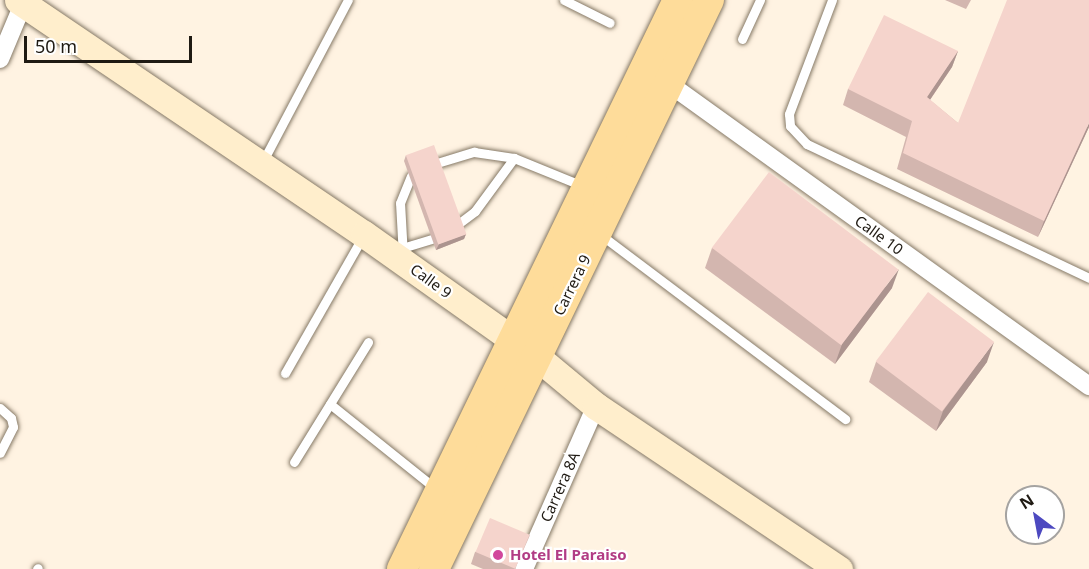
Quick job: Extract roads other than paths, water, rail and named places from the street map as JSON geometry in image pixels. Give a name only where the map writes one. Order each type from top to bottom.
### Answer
[{"type":"main road","name":"Carrera 9","points":[[434,569],[526,348],[587,188],[678,0]]},
{"type":"main road","name":"Carrera 9","points":[[402,569],[440,492],[597,232],[709,0]]},
{"type":"main road","name":"Calle 9","points":[[21,2],[364,234],[403,255],[526,348],[596,406],[839,569]]},
{"type":"street","points":[[0,59],[21,2]]},
{"type":"street","name":"Calle 10","points":[[669,83],[1089,386]]},
{"type":"street","name":"Carrera 8A","points":[[524,569],[596,406]]},
{"type":"lane","points":[[262,163],[348,0]]},
{"type":"lane","points":[[564,0],[610,23]]},
{"type":"lane","points":[[742,39],[760,0]]},
{"type":"lane","points":[[832,0],[789,114],[790,126],[807,144],[1089,278]]},
{"type":"lane","points":[[436,163],[474,153],[514,158],[587,188]]},
{"type":"lane","points":[[458,224],[475,211],[514,158]]},
{"type":"lane","points":[[411,177],[400,203],[403,255],[432,238]]},
{"type":"lane","points":[[597,232],[845,419]]},
{"type":"lane","points":[[285,373],[364,234]]},
{"type":"lane","points":[[294,462],[368,342]]},
{"type":"lane","points":[[330,404],[440,492]]},
{"type":"lane","points":[[0,408],[12,418],[13,427],[0,453]]},
{"type":"place","name":"Hotel El Paraiso","points":[[498,555]]}]
